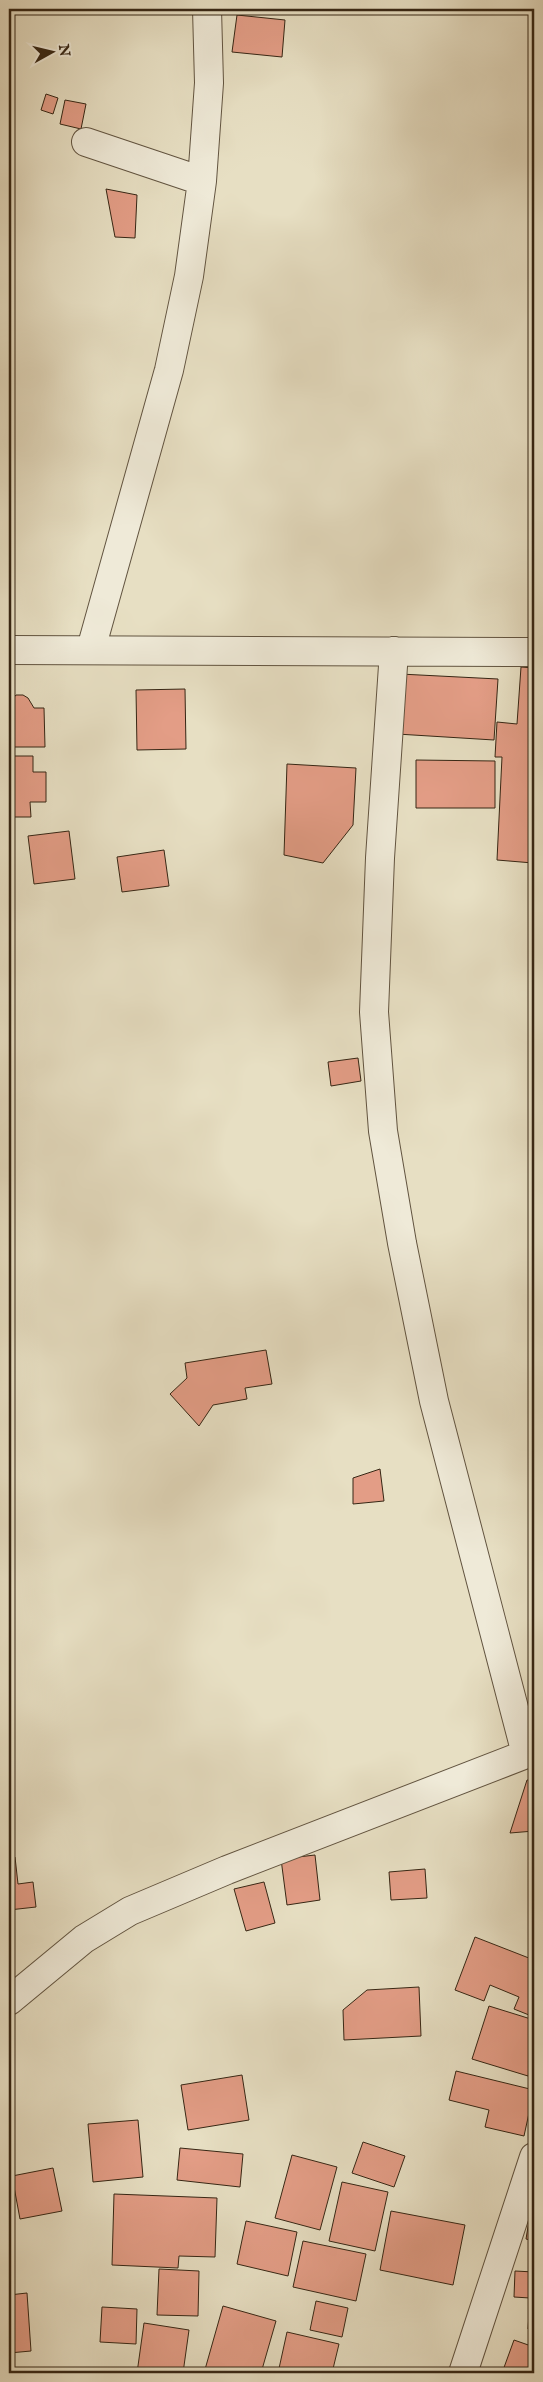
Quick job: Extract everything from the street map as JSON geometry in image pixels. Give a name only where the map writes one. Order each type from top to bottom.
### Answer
[{"type":"street","points":[[91,649],[169,370],[189,276],[202,181],[209,82],[207,9]]},
{"type":"street","points":[[86,142],[202,181]]},
{"type":"street","points":[[9,650],[534,652]]},
{"type":"street","points":[[9,2001],[84,1939],[130,1911],[227,1870],[530,1753],[434,1402],[402,1243],[383,1131],[374,1012],[380,858],[394,651]]},
{"type":"street","points":[[463,2373],[534,2157]]},
{"type":"building","points":[[237,15],[285,20],[282,57],[232,52]]},
{"type":"building","points":[[46,94],[58,98],[53,114],[41,110]]},
{"type":"building","points":[[65,100],[86,104],[81,129],[60,124]]},
{"type":"building","points":[[106,189],[137,195],[135,238],[115,237]]},
{"type":"building","points":[[521,667],[534,668],[533,863],[497,860],[502,757],[495,757],[497,722],[517,724]]},
{"type":"building","points":[[400,674],[498,679],[494,740],[397,734]]},
{"type":"building","points":[[185,689],[186,749],[137,750],[136,690]]},
{"type":"building","points":[[16,695],[23,695],[28,698],[34,708],[44,708],[45,747],[9,747],[9,703]]},
{"type":"building","points":[[9,756],[33,756],[33,772],[46,772],[46,802],[30,802],[31,817],[9,817]]},
{"type":"building","points":[[416,760],[495,761],[495,808],[416,808]]},
{"type":"building","points":[[287,764],[356,768],[353,825],[323,863],[284,855]]},
{"type":"building","points":[[69,831],[75,879],[34,884],[28,836]]},
{"type":"building","points":[[164,850],[169,886],[122,892],[117,857]]},
{"type":"building","points":[[358,1058],[361,1081],[331,1086],[328,1062]]},
{"type":"building","points":[[266,1350],[272,1384],[245,1388],[247,1399],[213,1405],[199,1426],[170,1394],[187,1378],[185,1363]]},
{"type":"building","points":[[380,1469],[384,1501],[353,1504],[353,1478]]},
{"type":"building","points":[[527,1780],[534,1780],[534,1831],[510,1833]]},
{"type":"building","points":[[315,1855],[320,1900],[287,1905],[281,1859]]},
{"type":"building","points":[[9,1857],[15,1857],[18,1884],[33,1882],[36,1907],[9,1910]]},
{"type":"building","points":[[425,1869],[427,1898],[391,1900],[389,1872]]},
{"type":"building","points":[[264,1882],[275,1923],[246,1931],[234,1889]]},
{"type":"building","points":[[475,1937],[534,1960],[534,2017],[514,2009],[519,1997],[490,1985],[484,2001],[455,1990]]},
{"type":"building","points":[[419,1987],[421,2036],[344,2040],[343,2010],[367,1990]]},
{"type":"building","points":[[489,2006],[534,2020],[534,2056],[528,2076],[472,2059]]},
{"type":"building","points":[[456,2071],[534,2090],[524,2136],[485,2127],[489,2110],[449,2100]]},
{"type":"building","points":[[242,2075],[249,2120],[188,2130],[181,2085]]},
{"type":"building","points":[[138,2120],[143,2177],[93,2182],[88,2124]]},
{"type":"building","points":[[363,2142],[405,2156],[394,2187],[352,2173]]},
{"type":"building","points":[[180,2148],[243,2154],[240,2187],[177,2180]]},
{"type":"building","points":[[292,2155],[337,2167],[320,2230],[275,2218]]},
{"type":"building","points":[[53,2168],[62,2211],[20,2219],[12,2176]]},
{"type":"building","points":[[342,2182],[388,2192],[375,2251],[329,2241]]},
{"type":"building","points":[[534,2190],[534,2241],[526,2239]]},
{"type":"building","points":[[114,2194],[217,2198],[215,2257],[179,2256],[178,2268],[112,2265]]},
{"type":"building","points":[[391,2211],[465,2225],[453,2285],[380,2270]]},
{"type":"building","points":[[246,2221],[297,2232],[288,2276],[237,2264]]},
{"type":"building","points":[[303,2241],[366,2254],[356,2301],[293,2287]]},
{"type":"building","points":[[159,2269],[199,2271],[198,2316],[157,2315]]},
{"type":"building","points":[[515,2271],[534,2272],[534,2330],[528,2329],[530,2298],[514,2297]]},
{"type":"building","points":[[27,2293],[31,2351],[9,2353],[9,2295]]},
{"type":"building","points":[[316,2301],[348,2308],[342,2337],[310,2330]]},
{"type":"building","points":[[223,2306],[276,2321],[261,2373],[204,2373]]},
{"type":"building","points":[[102,2307],[137,2309],[136,2344],[100,2342]]},
{"type":"building","points":[[144,2323],[189,2330],[183,2373],[137,2373]]},
{"type":"building","points":[[287,2332],[339,2344],[332,2373],[278,2373]]},
{"type":"building","points":[[514,2340],[534,2347],[534,2373],[502,2373]]}]
